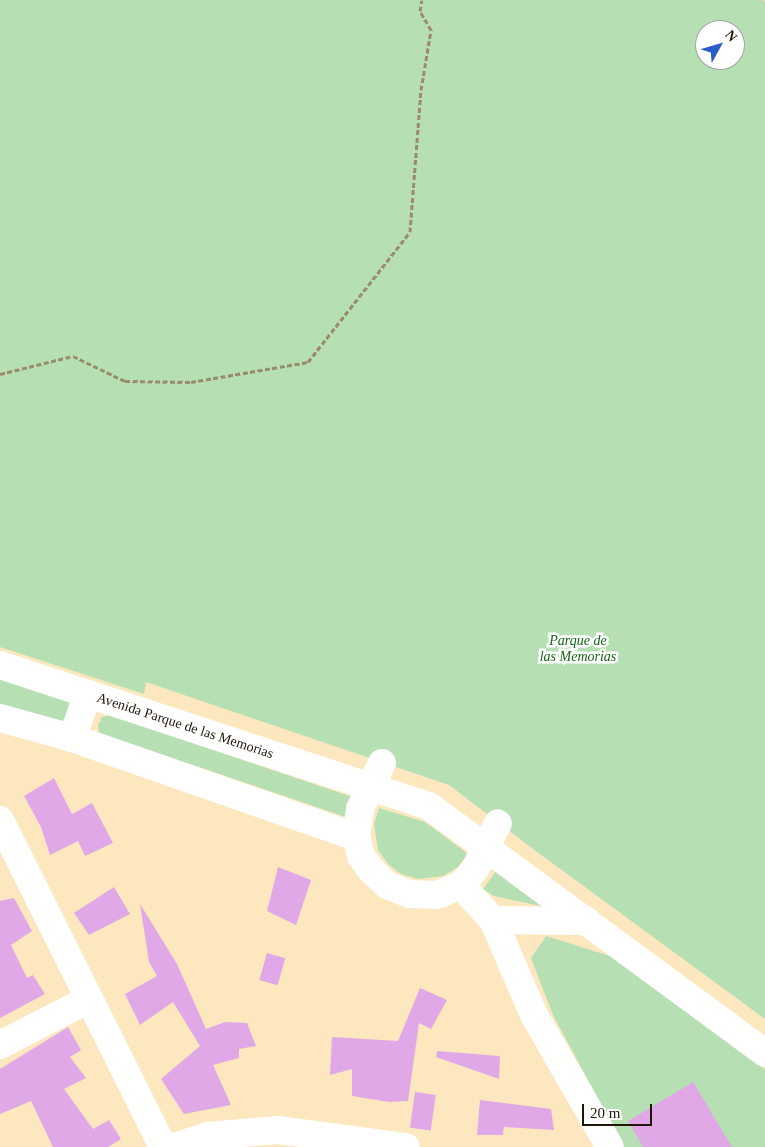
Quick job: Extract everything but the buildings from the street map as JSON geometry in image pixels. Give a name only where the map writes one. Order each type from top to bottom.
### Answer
[{"type":"street","name":"Avenida Parque de las Memorias","points":[[0,665],[88,694],[376,775],[429,806],[492,835],[587,921],[765,1053]]},
{"type":"street","points":[[72,738],[88,694]]},
{"type":"street","points":[[0,718],[72,738],[356,837]]},
{"type":"street","points":[[376,775],[360,809],[356,837],[361,856],[370,869],[387,885],[409,894],[437,895],[461,885],[475,869],[492,835]]},
{"type":"street","points":[[0,820],[9,860],[89,999],[163,1147]]},
{"type":"street","points":[[461,885],[493,920],[534,1015],[610,1147]]},
{"type":"street","points":[[493,920],[587,921]]},
{"type":"street","points":[[0,1045],[89,999]]},
{"type":"street","points":[[174,1147],[207,1136],[278,1130],[406,1147]]},
{"type":"path","points":[[0,374],[72,356],[125,381],[191,382],[308,362],[410,232],[421,90],[431,30],[420,11],[422,0]]},
{"type":"green space","name":"Parque de las Memorias","points":[[0,0],[763,0],[765,2],[765,1019],[449,785],[146,682],[144,694],[0,647]]},
{"type":"green space","points":[[0,679],[70,700],[63,726],[0,706]]},
{"type":"green space","points":[[110,715],[352,797],[346,817],[99,733],[98,725],[102,717]]},
{"type":"green space","points":[[379,808],[425,822],[468,854],[458,867],[443,876],[418,879],[401,874],[388,864],[378,850],[374,824]]},
{"type":"green space","points":[[496,871],[550,908],[494,896],[483,889]]},
{"type":"green space","points":[[546,936],[610,956],[765,1069],[765,1147],[624,1147],[553,1015],[531,958]]}]
